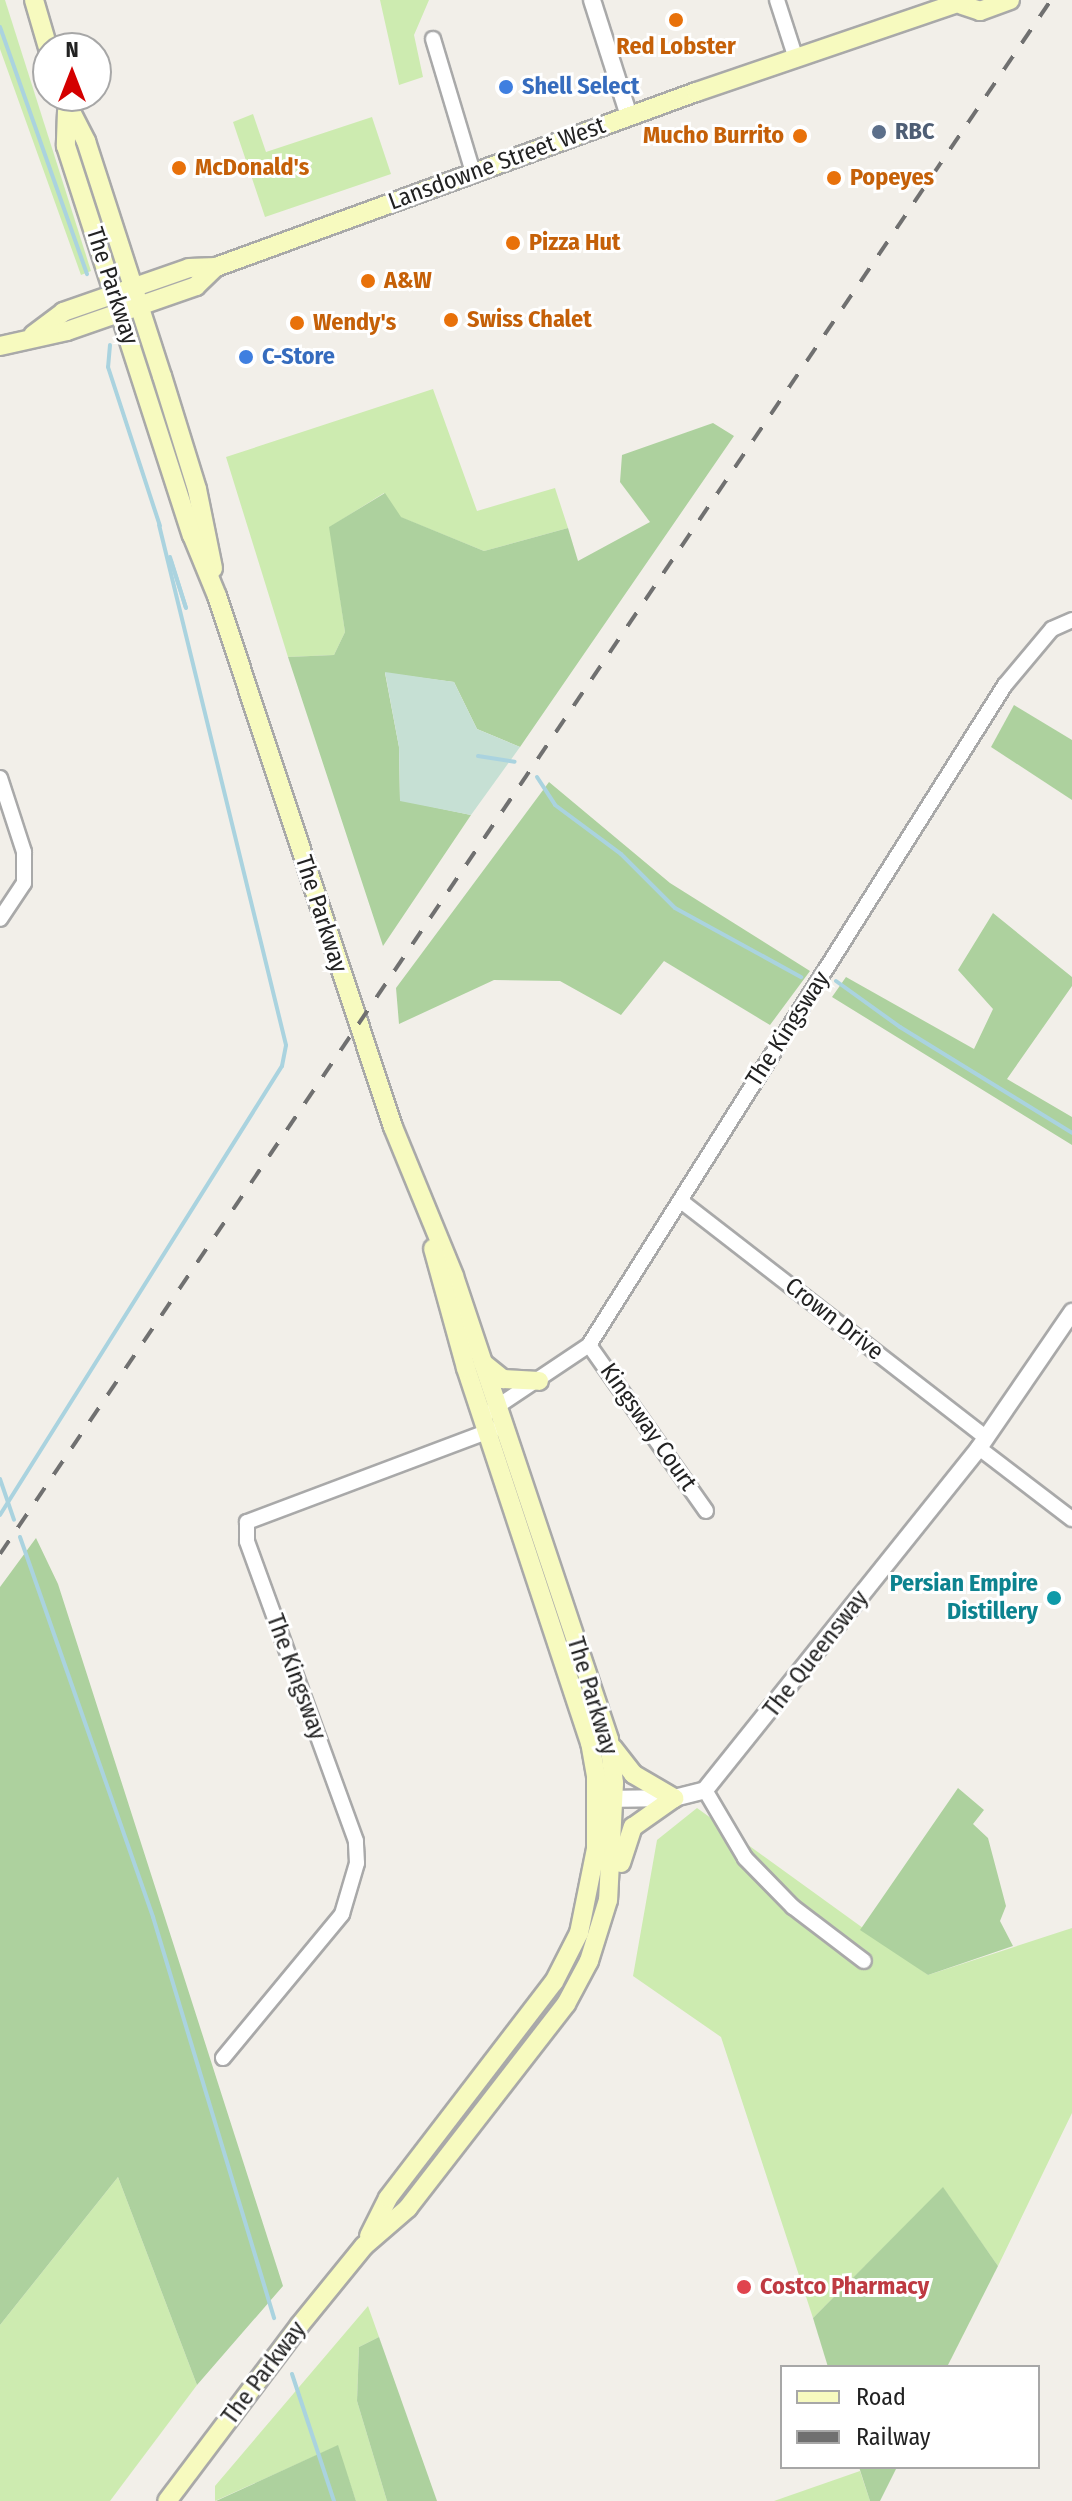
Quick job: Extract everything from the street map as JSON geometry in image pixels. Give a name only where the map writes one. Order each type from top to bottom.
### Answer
[{"type":"main road","points":[[34,0],[43,32]]},
{"type":"main road","name":"Lansdowne Street West","points":[[33,335],[63,312],[129,296],[196,286],[216,267],[629,116],[962,2],[980,11],[1010,0]]},
{"type":"main road","name":"The Parkway","points":[[65,112],[66,146],[129,296],[197,489],[217,596]]},
{"type":"main road","name":"The Parkway","points":[[129,296],[120,312],[192,535],[217,596],[431,1231],[454,1276],[482,1362],[492,1420],[606,1799],[592,1881],[570,1954],[542,2001],[388,2198],[364,2246],[167,2501]]},
{"type":"main road","name":"Lansdowne Street West","points":[[0,346],[33,335],[67,331],[120,312]]},
{"type":"main road","name":"The Parkway","points":[[364,2246],[408,2208],[566,2004],[589,1961],[608,1900],[606,1799],[609,1740],[437,1273],[431,1231]]},
{"type":"main road","points":[[482,1362],[503,1379],[539,1381]]},
{"type":"main road","points":[[608,1900],[633,1827],[674,1798],[633,1774],[609,1740]]},
{"type":"street","points":[[592,0],[629,116]]},
{"type":"street","points":[[777,0],[796,59]]},
{"type":"street","points":[[433,39],[473,172]]},
{"type":"street","name":"The Kingsway","points":[[223,2058],[342,1914],[357,1863],[356,1841],[247,1541],[247,1522],[492,1420],[589,1345],[1005,685],[1052,629],[1072,620]]},
{"type":"street","points":[[0,778],[24,852],[24,883],[0,919]]},
{"type":"street","name":"Crown Drive","points":[[681,1201],[1072,1519]]},
{"type":"street","name":"The Queensway","points":[[705,1790],[982,1443],[1072,1312]]},
{"type":"street","name":"Kingsway Court","points":[[589,1345],[706,1511]]},
{"type":"street","points":[[606,1799],[674,1798],[705,1790],[745,1858],[793,1907],[864,1961]]},
{"type":"green space","points":[[0,0],[5,0],[32,85],[32,112],[41,112],[91,271],[81,275],[0,49]]},
{"type":"green space","points":[[380,0],[429,0],[414,35],[423,77],[399,85]]},
{"type":"green space","points":[[253,114],[266,152],[372,117],[391,174],[265,217],[233,122]]},
{"type":"green space","points":[[433,389],[477,511],[555,488],[568,528],[484,551],[400,517],[384,493],[330,527],[345,632],[334,655],[288,657],[226,457]]},
{"type":"green space","points":[[713,423],[734,436],[520,747],[477,729],[454,682],[385,673],[399,747],[400,800],[471,815],[383,946],[288,657],[334,655],[345,632],[329,527],[385,493],[401,517],[484,551],[568,528],[578,561],[650,522],[620,482],[622,455]]},
{"type":"green space","points":[[385,672],[454,682],[477,729],[520,747],[471,815],[400,801],[399,747]]},
{"type":"green space","points":[[1014,705],[1072,740],[1072,800],[991,747]]},
{"type":"green space","points":[[549,782],[670,883],[810,971],[770,1025],[664,961],[621,1015],[560,981],[494,980],[399,1024],[396,988]]},
{"type":"green space","points":[[993,913],[1072,977],[1072,986],[1007,1079],[1072,1117],[1072,1145],[832,997],[846,977],[974,1049],[993,1009],[958,970]]},
{"type":"green space","points":[[36,1538],[58,1584],[283,2286],[197,2385],[118,2177],[0,2325],[0,1587]]},
{"type":"green space","points":[[958,1788],[984,1810],[973,1824],[988,1838],[1006,1906],[1000,1921],[1013,1946],[928,1975],[860,1930]]},
{"type":"green space","points":[[697,1808],[928,1975],[1072,1928],[1072,2113],[998,2266],[943,2188],[813,2318],[721,2037],[633,1976],[657,1840]]},
{"type":"green space","points":[[118,2177],[197,2385],[110,2501],[0,2501],[0,2325]]},
{"type":"green space","points":[[943,2187],[998,2266],[948,2365],[827,2365],[813,2318]]},
{"type":"green space","points":[[368,2306],[379,2337],[359,2347],[357,2401],[387,2501],[356,2501],[337,2446],[215,2501],[215,2486]]},
{"type":"green space","points":[[379,2337],[437,2501],[387,2501],[357,2401],[359,2347]]},
{"type":"green space","points":[[338,2445],[356,2501],[216,2501]]},
{"type":"green space","points":[[860,2469],[896,2469],[880,2501],[870,2501]]},
{"type":"green space","points":[[860,2471],[870,2501],[774,2501]]},
{"type":"waterway","points":[[0,27],[87,274]]},
{"type":"waterway","points":[[110,345],[108,367],[160,526]]},
{"type":"waterway","points":[[0,1515],[282,1066],[286,1045],[159,525]]},
{"type":"waterway","points":[[170,557],[186,608],[171,561]]},
{"type":"waterway","points":[[478,756],[515,762]]},
{"type":"waterway","points":[[537,777],[555,805],[621,854],[675,908],[801,977]]},
{"type":"waterway","points":[[836,981],[900,1027],[1072,1133]]},
{"type":"waterway","points":[[0,1479],[14,1520]]},
{"type":"waterway","points":[[20,1537],[153,1917],[274,2318]]},
{"type":"waterway","points":[[292,2374],[334,2501]]},
{"type":"railway","points":[[0,1554],[1051,0]]},
{"type":"place","name":"Red Lobster","points":[[676,20]]},
{"type":"place","name":"Shell Select","points":[[506,87]]},
{"type":"place","name":"RBC","points":[[879,132]]},
{"type":"place","name":"Mucho Burrito","points":[[800,136]]},
{"type":"place","name":"McDonald's","points":[[179,168]]},
{"type":"place","name":"Popeyes","points":[[834,178]]},
{"type":"place","name":"Pizza Hut","points":[[513,243]]},
{"type":"place","name":"A&W","points":[[368,281]]},
{"type":"place","name":"Swiss Chalet","points":[[451,320]]},
{"type":"place","name":"Wendy's","points":[[297,323]]},
{"type":"place","name":"C-Store","points":[[246,357]]},
{"type":"place","name":"Persian Empire Distillery","points":[[1054,1598]]},
{"type":"place","name":"Costco Pharmacy","points":[[744,2287]]}]
